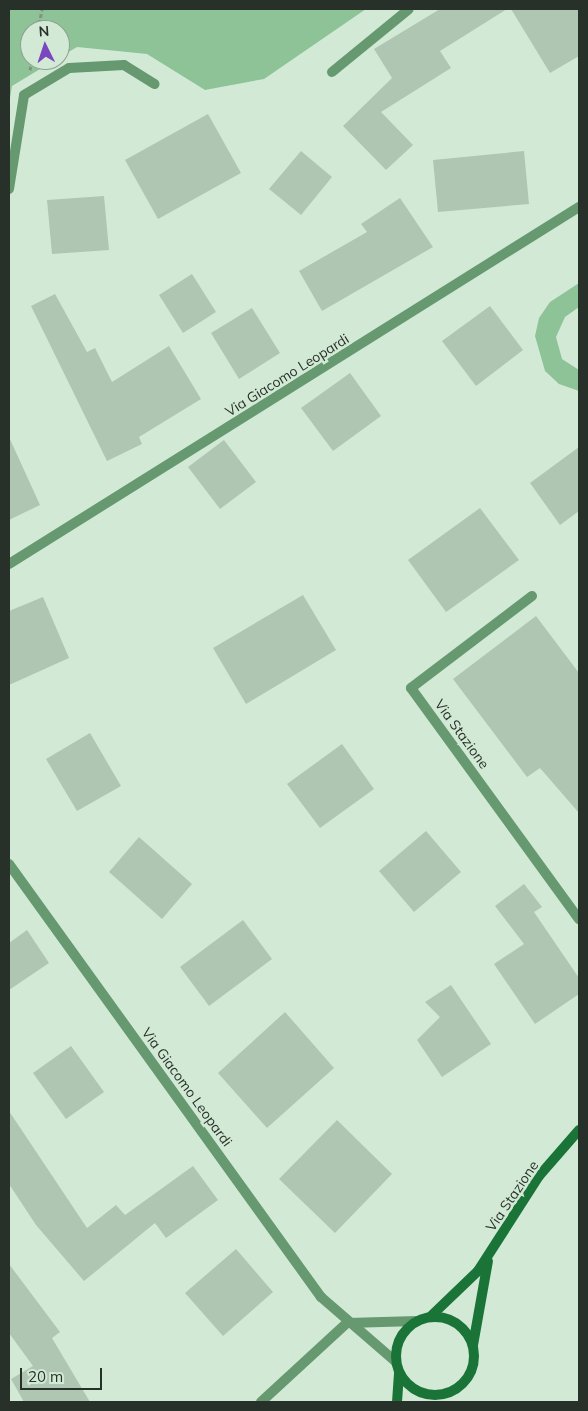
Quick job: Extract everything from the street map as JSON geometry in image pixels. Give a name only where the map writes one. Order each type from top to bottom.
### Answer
[{"type":"main road","name":"Via Stazione","points":[[430,1318],[489,1255],[539,1176],[579,1130]]},
{"type":"main road","name":"Via Stazione","points":[[473,1347],[489,1255]]},
{"type":"main road","points":[[397,1402],[399,1373],[396,1362],[400,1338],[417,1321],[430,1318],[451,1321],[466,1332],[473,1347],[470,1374],[457,1389],[435,1402]]},
{"type":"main road","points":[[399,1373],[421,1393],[434,1395],[457,1389]]},
{"type":"street","points":[[332,72],[409,9]]},
{"type":"street","points":[[9,189],[24,95],[69,68],[124,65],[155,84]]},
{"type":"street","name":"Via Giacomo Leopardi","points":[[9,564],[579,207]]},
{"type":"street","name":"Via Stazione","points":[[532,596],[411,688],[579,920]]},
{"type":"street","name":"Via Giacomo Leopardi","points":[[9,864],[321,1297],[347,1323],[396,1362]]},
{"type":"street","points":[[261,1402],[347,1323],[417,1321]]},
{"type":"green space","points":[[9,9],[366,9],[264,79],[205,90],[147,54],[77,47],[70,51],[70,20],[20,20],[20,70],[38,70],[12,86],[9,104]]},
{"type":"green space","points":[[579,283],[579,307],[565,317],[556,337],[562,359],[579,370],[579,391],[559,384],[545,371],[535,336],[539,318],[550,302]]},
{"type":"building","points":[[440,9],[507,9],[440,51],[451,68],[381,112],[413,145],[386,170],[343,126],[392,78],[374,49]]},
{"type":"building","points":[[511,9],[579,9],[579,56],[550,73]]},
{"type":"building","points":[[208,114],[241,173],[158,219],[125,160]]},
{"type":"building","points":[[301,151],[332,177],[301,215],[269,189]]},
{"type":"building","points":[[524,151],[529,204],[438,212],[433,160]]},
{"type":"building","points":[[104,196],[109,250],[52,254],[47,200]]},
{"type":"building","points":[[400,198],[433,247],[322,311],[299,271],[367,232],[361,224]]},
{"type":"building","points":[[192,274],[216,312],[183,333],[159,295]]},
{"type":"building","points":[[55,294],[87,352],[95,348],[112,382],[169,346],[201,399],[139,437],[142,444],[107,461],[31,306]]},
{"type":"building","points":[[490,306],[523,350],[476,386],[442,341]]},
{"type":"building","points":[[252,308],[280,353],[239,379],[211,333]]},
{"type":"building","points":[[350,373],[381,416],[333,451],[301,408]]},
{"type":"building","points":[[9,437],[40,505],[9,520]]},
{"type":"building","points":[[224,440],[256,482],[220,509],[188,467]]},
{"type":"building","points":[[579,447],[579,511],[560,525],[530,483]]},
{"type":"building","points":[[480,508],[519,560],[446,612],[408,560]]},
{"type":"building","points":[[303,595],[336,650],[246,704],[213,648]]},
{"type":"building","points":[[43,597],[69,658],[9,685],[9,611]]},
{"type":"building","points":[[536,616],[579,673],[579,813],[540,768],[527,777],[453,679]]},
{"type":"building","points":[[90,733],[121,786],[77,811],[46,759]]},
{"type":"building","points":[[342,744],[374,789],[320,828],[287,784]]},
{"type":"building","points":[[426,831],[461,872],[414,912],[379,871]]},
{"type":"building","points":[[139,837],[192,884],[162,919],[109,872]]},
{"type":"building","points":[[524,884],[542,907],[534,912],[579,978],[579,994],[535,1024],[494,964],[524,944],[495,906]]},
{"type":"building","points":[[243,920],[272,959],[209,1006],[180,967]]},
{"type":"building","points":[[27,930],[49,963],[9,990],[9,943]]},
{"type":"building","points":[[451,985],[491,1044],[442,1077],[417,1040],[440,1017],[425,1002]]},
{"type":"building","points":[[285,1012],[334,1068],[267,1128],[218,1073]]},
{"type":"building","points":[[71,1046],[104,1092],[66,1119],[33,1073]]},
{"type":"building","points":[[9,1111],[87,1228],[116,1205],[125,1215],[193,1166],[218,1200],[166,1238],[155,1223],[84,1281],[36,1225],[9,1184]]},
{"type":"building","points":[[337,1120],[392,1174],[335,1233],[279,1179]]},
{"type":"building","points":[[236,1249],[273,1292],[223,1336],[185,1293]]},
{"type":"building","points":[[9,1264],[60,1332],[52,1338],[90,1402],[24,1402],[11,1379],[33,1366],[9,1333]]}]
